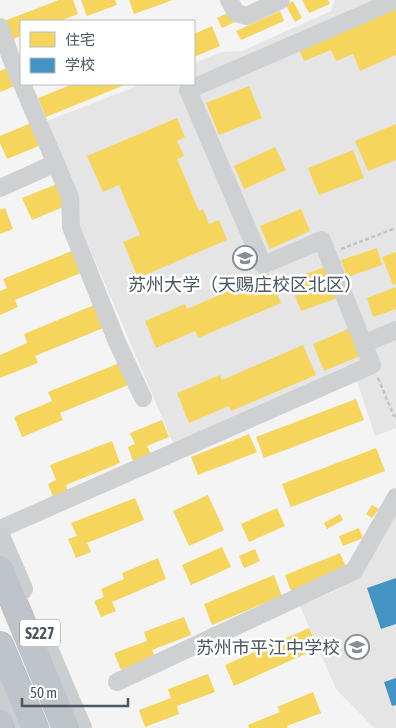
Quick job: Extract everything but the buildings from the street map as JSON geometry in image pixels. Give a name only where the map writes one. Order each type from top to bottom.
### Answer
[{"type":"highway","points":[[0,569],[66,728]]},
{"type":"highway","points":[[0,645],[35,728]]},
{"type":"highway","points":[[0,722],[2,728]]},
{"type":"main road","name":"S227","points":[[0,538],[81,728]]},
{"type":"main road","points":[[0,682],[19,728]]},
{"type":"street","points":[[229,0],[236,13],[247,16],[281,0]]},
{"type":"street","points":[[0,529],[372,365],[322,240],[263,265],[188,90],[396,0]]},
{"type":"street","points":[[0,27],[20,78]]},
{"type":"street","points":[[23,85],[70,197],[71,227],[117,342],[143,398]]},
{"type":"street","points":[[0,188],[56,163]]},
{"type":"street","points":[[364,344],[396,330]]},
{"type":"street","points":[[117,682],[354,571],[396,498]]},
{"type":"path","points":[[327,254],[396,228]]},
{"type":"path","points":[[372,365],[394,416],[396,415]]},
{"type":"shaded area","name":"苏州大学（天赐庄校区北区）","points":[[335,0],[396,0],[396,428],[375,436],[357,381],[179,457],[37,125],[139,85],[195,85],[195,63],[222,52],[242,51],[331,11]]},
{"type":"shaded area","name":"苏州市平江中学校","points":[[396,512],[396,728],[374,728],[336,689],[300,606],[339,589],[377,522]]},
{"type":"place","name":"苏州大学（天赐庄校区北区）","points":[[245,258]]},
{"type":"place","name":"苏州市平江中学校","points":[[357,647]]}]
